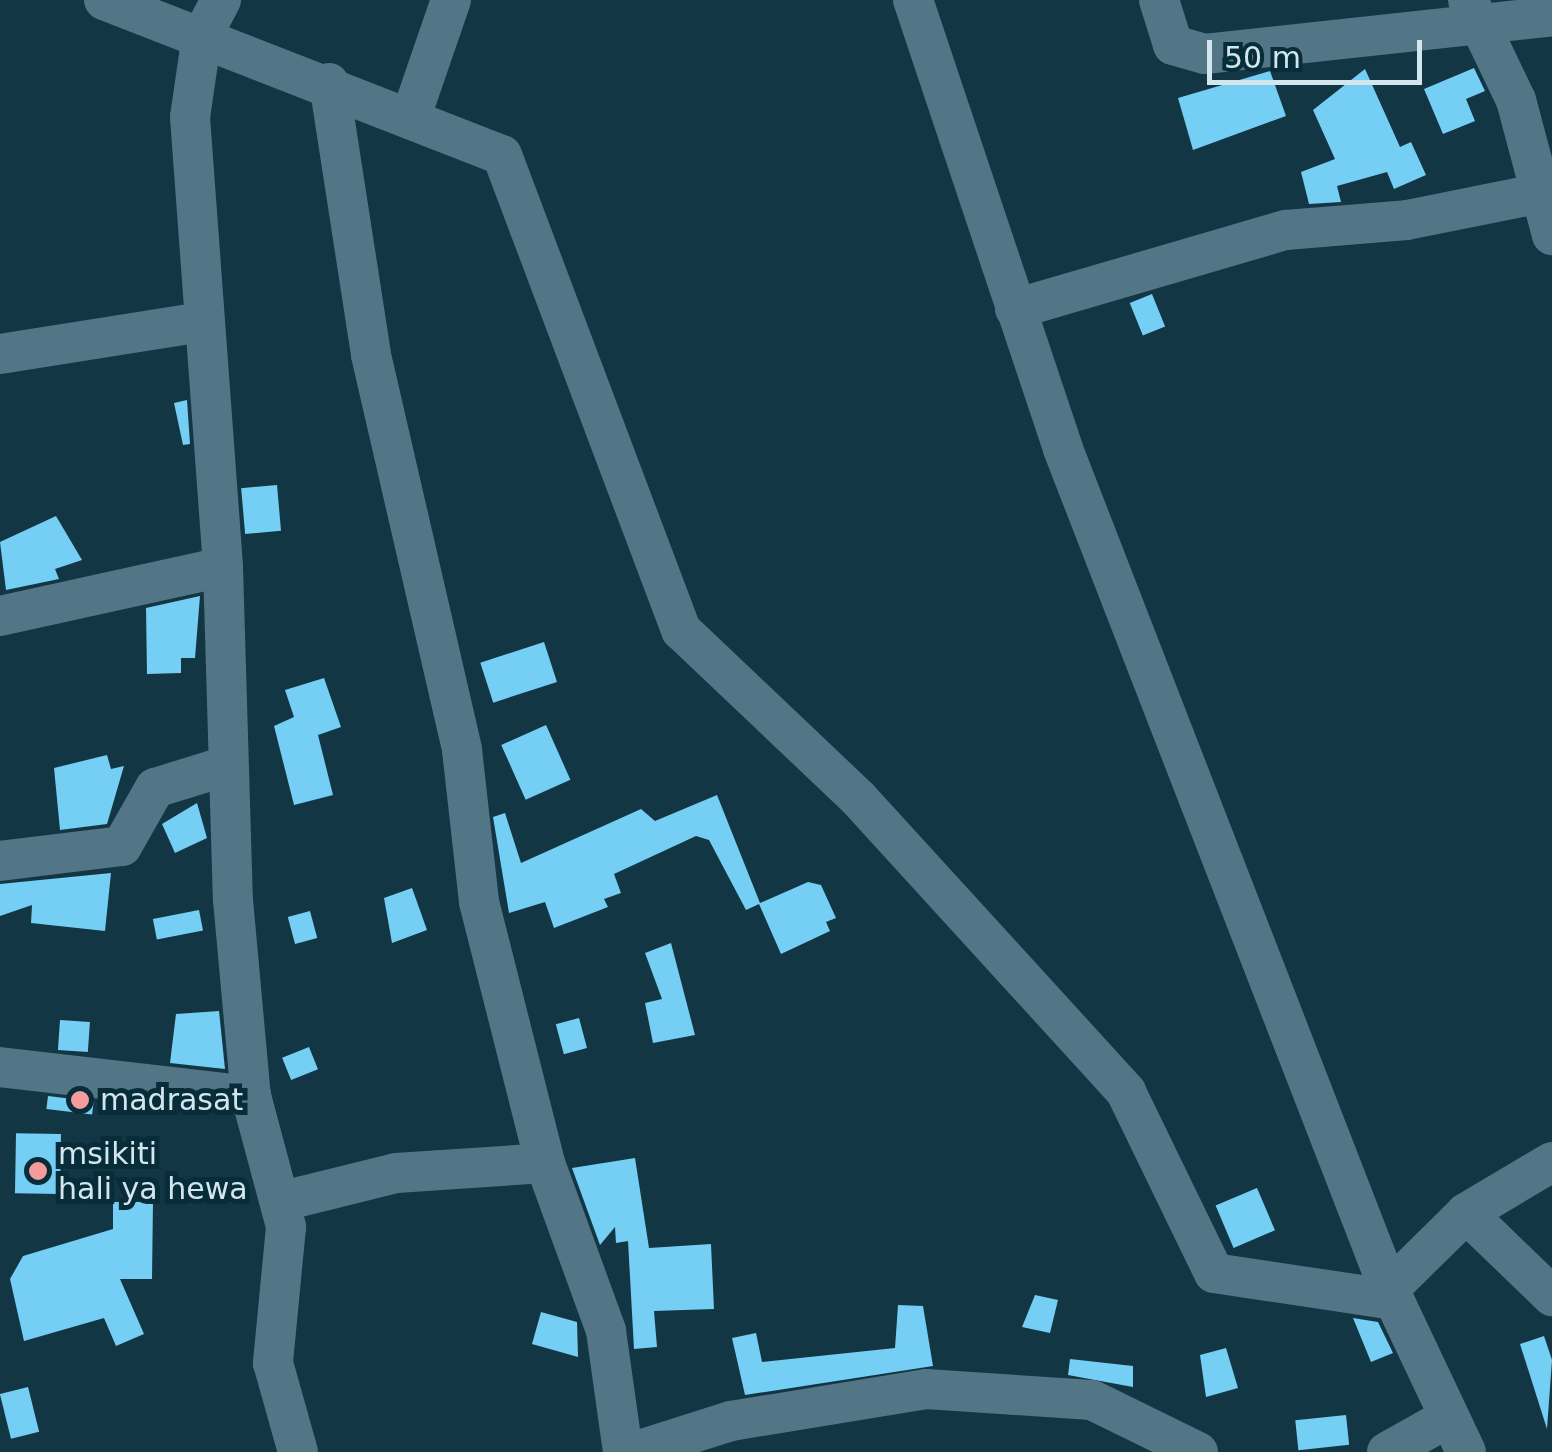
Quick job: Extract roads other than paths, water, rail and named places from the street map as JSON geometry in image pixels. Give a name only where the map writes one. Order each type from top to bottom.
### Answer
[{"type":"street","points":[[104,0],[328,83],[502,155],[681,630],[858,798],[1126,1092],[1157,1143],[1204,1263],[1226,1276],[1326,1283],[1392,1294]]},
{"type":"street","points":[[222,0],[202,36],[190,117],[223,567],[226,766],[251,1096],[282,1201],[273,1363],[298,1452]]},
{"type":"street","points":[[410,119],[451,0]]},
{"type":"street","points":[[913,0],[1015,309],[1392,1294],[1456,1436],[1387,1452]]},
{"type":"street","points":[[1159,0],[1172,45],[1205,54],[1471,10],[1552,16]]},
{"type":"street","points":[[1471,10],[1516,100],[1552,235]]},
{"type":"street","points":[[328,83],[371,355],[462,750],[479,902],[545,1162],[606,1331],[623,1452]]},
{"type":"street","points":[[1015,309],[1286,230],[1407,220],[1542,192]]},
{"type":"street","points":[[0,354],[203,322]]},
{"type":"street","points":[[0,616],[223,567]]},
{"type":"street","points":[[0,862],[122,846],[155,788],[226,766]]},
{"type":"street","points":[[0,1067],[251,1096]]},
{"type":"street","points":[[282,1201],[396,1174],[545,1162]]},
{"type":"street","points":[[1392,1294],[1466,1214],[1552,1162]]},
{"type":"street","points":[[1466,1214],[1552,1296]]},
{"type":"street","points":[[633,1452],[731,1421],[926,1389],[1092,1400],[1198,1452]]},
{"type":"place","name":"madrasat","points":[[80,1100]]},
{"type":"place","name":"msikiti hali ya hewa","points":[[38,1171]]}]
